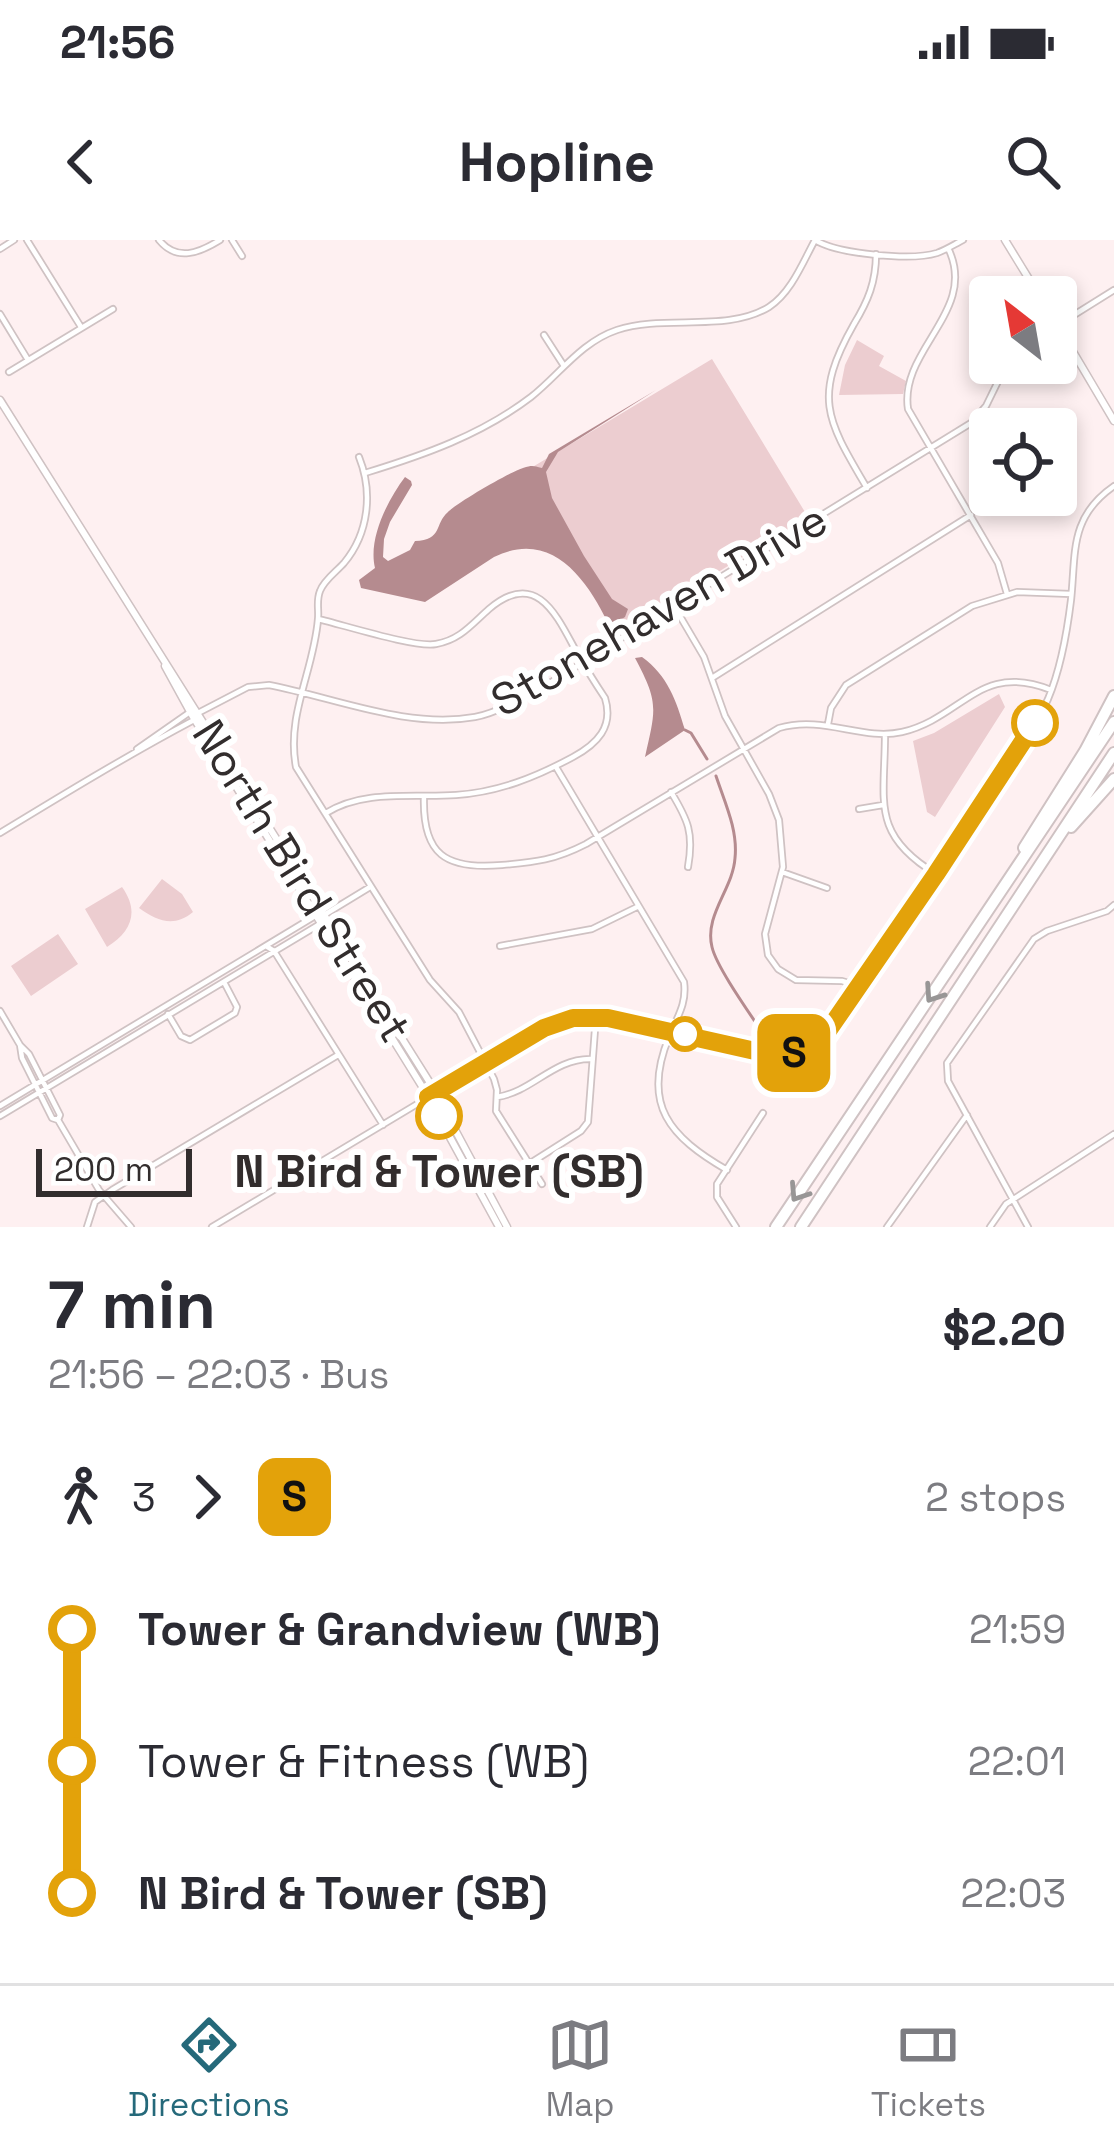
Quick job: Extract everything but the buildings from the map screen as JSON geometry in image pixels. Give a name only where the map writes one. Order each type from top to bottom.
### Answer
[{"type":"highway","points":[[961,952],[1114,696]]},
{"type":"highway","points":[[776,1227],[1114,722]]},
{"type":"highway","points":[[801,1227],[1114,753]]},
{"type":"highway","points":[[1013,907],[1072,826],[1114,779]]},
{"type":"street","points":[[0,248],[14,240]]},
{"type":"street","points":[[27,240],[81,328]]},
{"type":"street","points":[[159,240],[184,254],[202,251],[220,240]]},
{"type":"street","points":[[232,240],[242,256]]},
{"type":"street","points":[[365,473],[411,460],[478,430],[534,394],[592,342],[624,328],[743,319],[763,310],[777,302],[789,286],[815,240],[830,248],[930,255],[963,240]]},
{"type":"street","points":[[1005,240],[1027,276]]},
{"type":"street","points":[[948,248],[956,265],[956,289],[907,392],[910,416],[969,512]]},
{"type":"street","points":[[867,488],[833,427],[829,384],[836,358],[870,297],[876,254]]},
{"type":"street","points":[[1077,312],[1114,290]]},
{"type":"street","points":[[9,372],[113,309]]},
{"type":"street","points":[[0,314],[28,361]]},
{"type":"street","points":[[544,335],[564,366]]},
{"type":"street","points":[[1077,359],[1114,417]]},
{"type":"street","name":"Stonehaven Drive","points":[[0,833],[133,753],[155,734],[248,687],[269,686],[410,718],[446,721],[481,716],[515,701],[971,423],[996,384]]},
{"type":"street","name":"North Bird Street","points":[[0,400],[432,1095],[503,1227]]},
{"type":"street","points":[[359,457],[368,491],[362,531],[354,550],[322,585],[317,598],[319,620],[292,745],[296,766],[430,980],[459,1012],[494,1079],[496,1111],[542,1184]]},
{"type":"street","points":[[212,1227],[562,1020],[596,1016],[773,1055],[808,1049],[823,1038],[1035,723],[1051,690],[1066,634],[1079,528],[1099,497],[1114,486]]},
{"type":"street","points":[[712,678],[969,516]]},
{"type":"street","points":[[972,516],[998,563],[1007,594]]},
{"type":"street","points":[[828,724],[843,688],[972,606],[1030,591],[1071,594]]},
{"type":"street","points":[[319,620],[429,646],[466,632],[500,600],[533,594],[550,604],[609,710],[600,739],[529,780],[488,790],[362,799],[324,814]]},
{"type":"street","points":[[674,606],[704,657],[725,716],[775,807],[782,838],[782,872],[764,939],[771,961],[796,980],[842,981],[860,987]]},
{"type":"street","points":[[424,796],[428,835],[448,860],[465,867],[545,861],[596,838],[779,728],[804,723],[884,734],[902,732],[932,720],[993,683],[1021,681],[1051,690]]},
{"type":"street","points":[[884,734],[887,822],[902,848],[936,874]]},
{"type":"street","points":[[555,766],[684,982],[685,1001],[657,1077],[665,1118],[683,1141],[727,1170]]},
{"type":"street","points":[[671,792],[690,832],[688,867]]},
{"type":"street","points":[[859,809],[883,805]]},
{"type":"street","points":[[782,872],[827,888]]},
{"type":"street","points":[[0,1106],[169,1015],[370,887]]},
{"type":"street","points":[[1028,1227],[946,1074],[947,1063],[1034,939],[1114,906]]},
{"type":"street","points":[[500,946],[592,929],[637,907]]},
{"type":"street","points":[[45,1084],[164,1007],[320,918]]},
{"type":"street","points":[[266,946],[274,951],[383,1125]]},
{"type":"street","points":[[164,1007],[184,1038],[193,1038],[237,1010],[219,974]]},
{"type":"street","points":[[792,989],[796,980]]},
{"type":"street","points":[[0,1011],[45,1084],[58,1120]]},
{"type":"street","points":[[529,1164],[585,1126],[596,1016]]},
{"type":"street","points":[[20,1045],[52,1118],[58,1120],[104,1196],[131,1227]]},
{"type":"street","points":[[87,1227],[95,1202],[338,1055]]},
{"type":"street","points":[[497,1097],[514,1093],[562,1063],[592,1059]]},
{"type":"street","points":[[0,1116],[38,1088]]},
{"type":"street","points":[[736,1227],[716,1190],[763,1113]]},
{"type":"street","points":[[887,1227],[967,1115]]},
{"type":"street","points":[[990,1227],[1015,1199],[1111,1136]]},
{"type":"shaded area","points":[[857,340],[884,356],[879,366],[906,381],[903,394],[839,395],[845,365]]},
{"type":"shaded area","points":[[712,359],[808,517],[620,632],[551,517],[443,521]]},
{"type":"shaded area","points":[[656,390],[558,452],[546,472],[552,498],[612,599],[628,609],[625,617],[608,623],[577,575],[549,554],[533,549],[494,557],[425,602],[361,588],[359,580],[375,568],[374,545],[381,521],[405,477],[412,485],[384,539],[383,557],[388,561],[410,550],[415,541],[434,535],[444,517],[462,501],[516,471],[542,468],[549,454]]},
{"type":"shaded area","points":[[642,657],[670,689],[685,730],[645,757],[653,706],[635,658]]},
{"type":"shaded area","points":[[999,694],[1005,707],[935,817],[927,812],[913,741]]},
{"type":"shaded area","points":[[162,879],[182,894],[193,912],[166,921],[139,908]]},
{"type":"shaded area","points":[[122,887],[131,905],[130,921],[107,947],[85,909]]},
{"type":"shaded area","points":[[58,934],[78,964],[31,996],[11,966]]},
{"type":"waterway","points":[[685,730],[707,759]]},
{"type":"waterway","points":[[716,776],[735,848],[733,869],[712,924],[712,947],[770,1044]]},
{"type":"bus line","name":"S","points":[[439,1116],[428,1097],[562,1020],[608,1018],[773,1055],[816,1044],[886,948],[1035,723]]},
{"type":"place","name":"N Bird & Tower (SB)","points":[[439,1116]]}]
